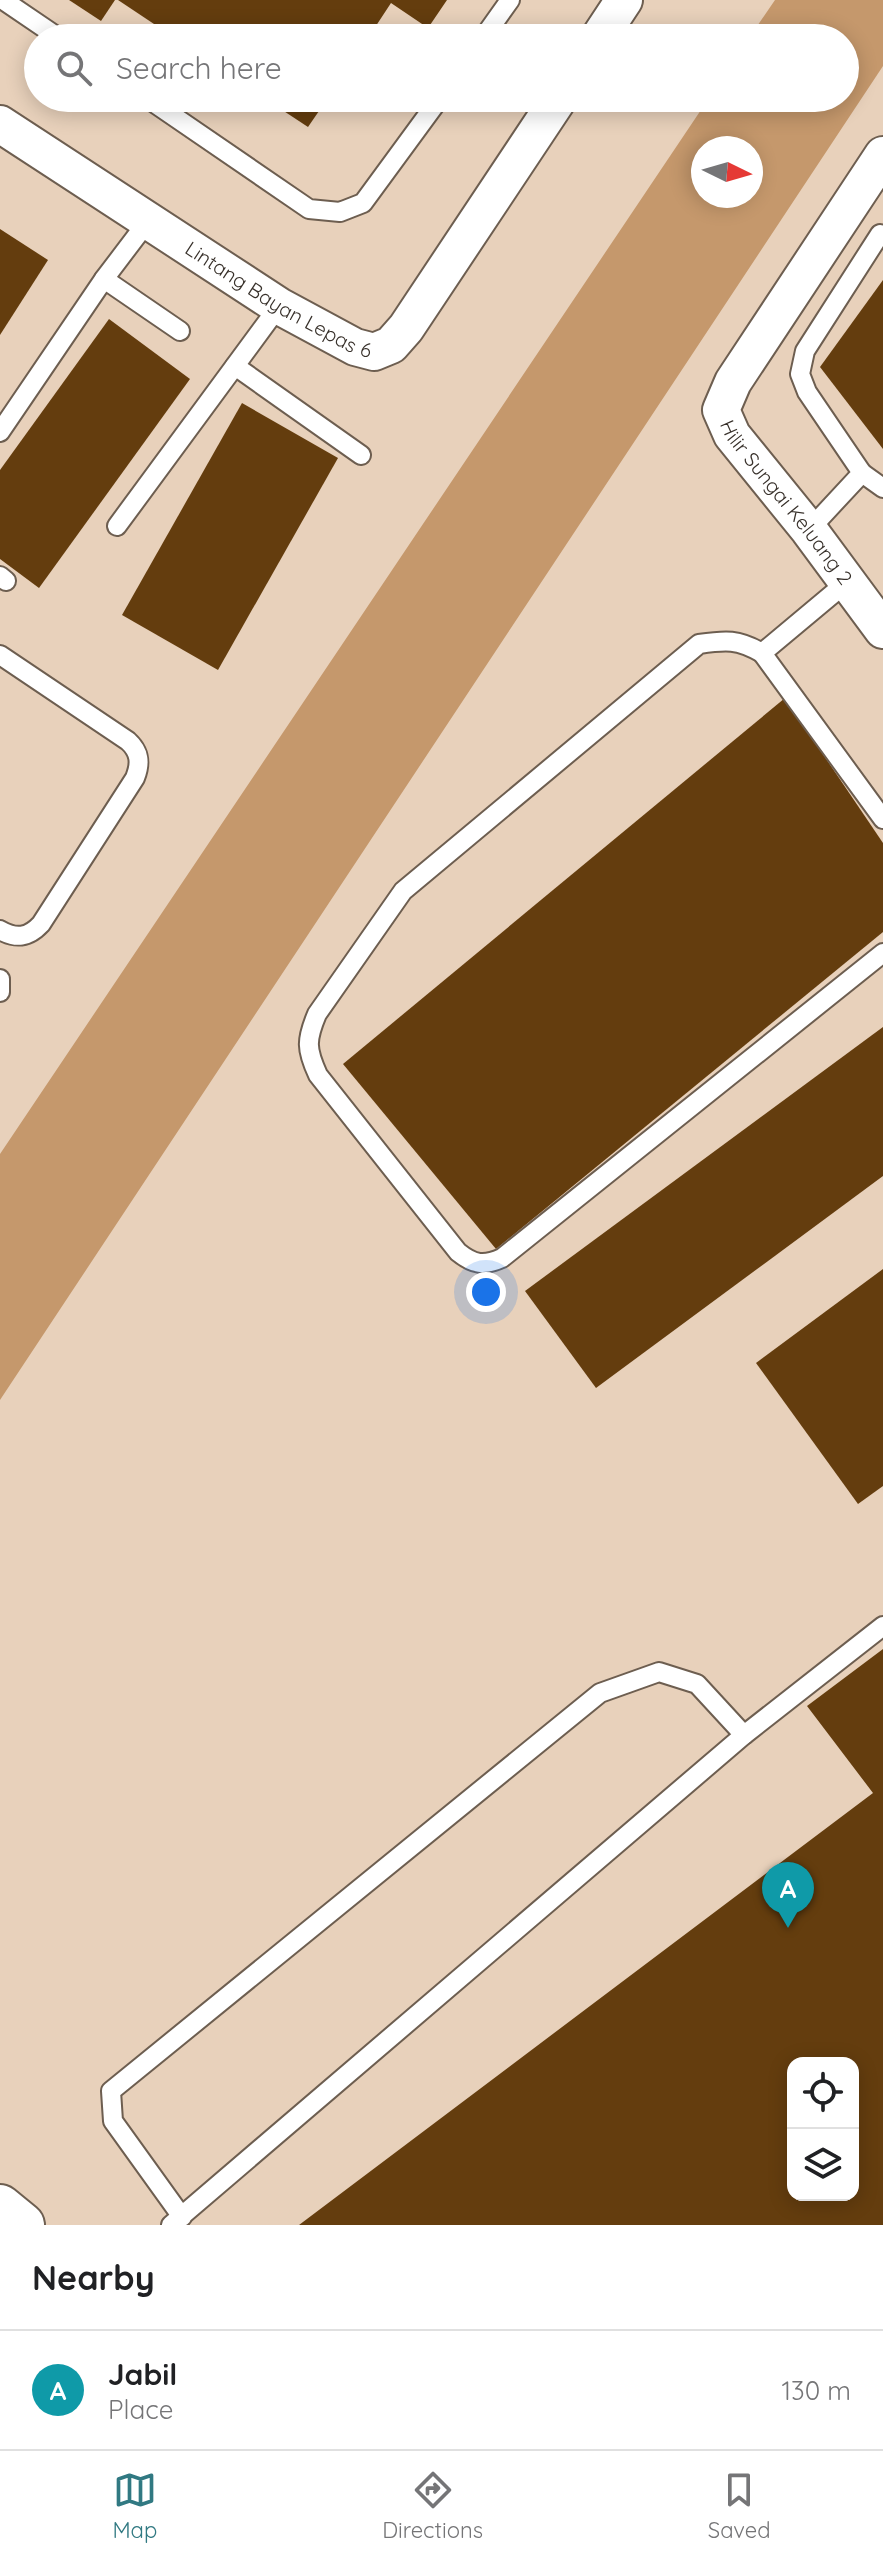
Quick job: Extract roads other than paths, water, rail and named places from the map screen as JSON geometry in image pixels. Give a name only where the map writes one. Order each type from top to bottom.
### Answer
[{"type":"street","points":[[607,24],[619,2]]},
{"type":"street","name":"Lintang Bayan Lepas 6","points":[[0,124],[279,306],[355,347],[374,352],[391,345],[406,328],[550,112]]},
{"type":"street","name":"Hilir Sungai Keluang 2","points":[[883,155],[733,382],[721,410],[732,435],[809,530],[883,630]]},
{"type":"street","points":[[0,2207],[22,2225]]},
{"type":"lane","points":[[3,0],[38,24]]},
{"type":"lane","points":[[493,24],[510,0]]},
{"type":"lane","points":[[167,112],[309,209],[340,212],[363,203],[430,112]]},
{"type":"lane","points":[[0,432],[104,279],[148,221]]},
{"type":"lane","points":[[880,234],[805,351],[800,374],[807,392],[862,473],[883,488]]},
{"type":"lane","points":[[104,279],[180,331]]},
{"type":"lane","points":[[117,526],[279,306]]},
{"type":"lane","points":[[235,366],[361,455]]},
{"type":"lane","points":[[809,530],[862,473]]},
{"type":"lane","points":[[762,653],[847,582]]},
{"type":"lane","points":[[883,819],[762,653],[745,643],[724,640],[699,644],[403,891],[317,1014],[308,1034],[309,1055],[318,1075],[458,1252],[471,1262],[487,1264],[502,1258],[883,953]]},
{"type":"lane","points":[[0,655],[128,741],[139,758],[135,778],[41,924],[23,936],[13,936],[0,930]]},
{"type":"lane","points":[[0,979],[0,992]]},
{"type":"lane","points":[[744,1735],[697,1684],[659,1672],[600,1693],[111,2091],[113,2121],[176,2221],[744,1735],[883,1626]]},
{"type":"place","name":"Jabil","points":[[788,1928]]}]
